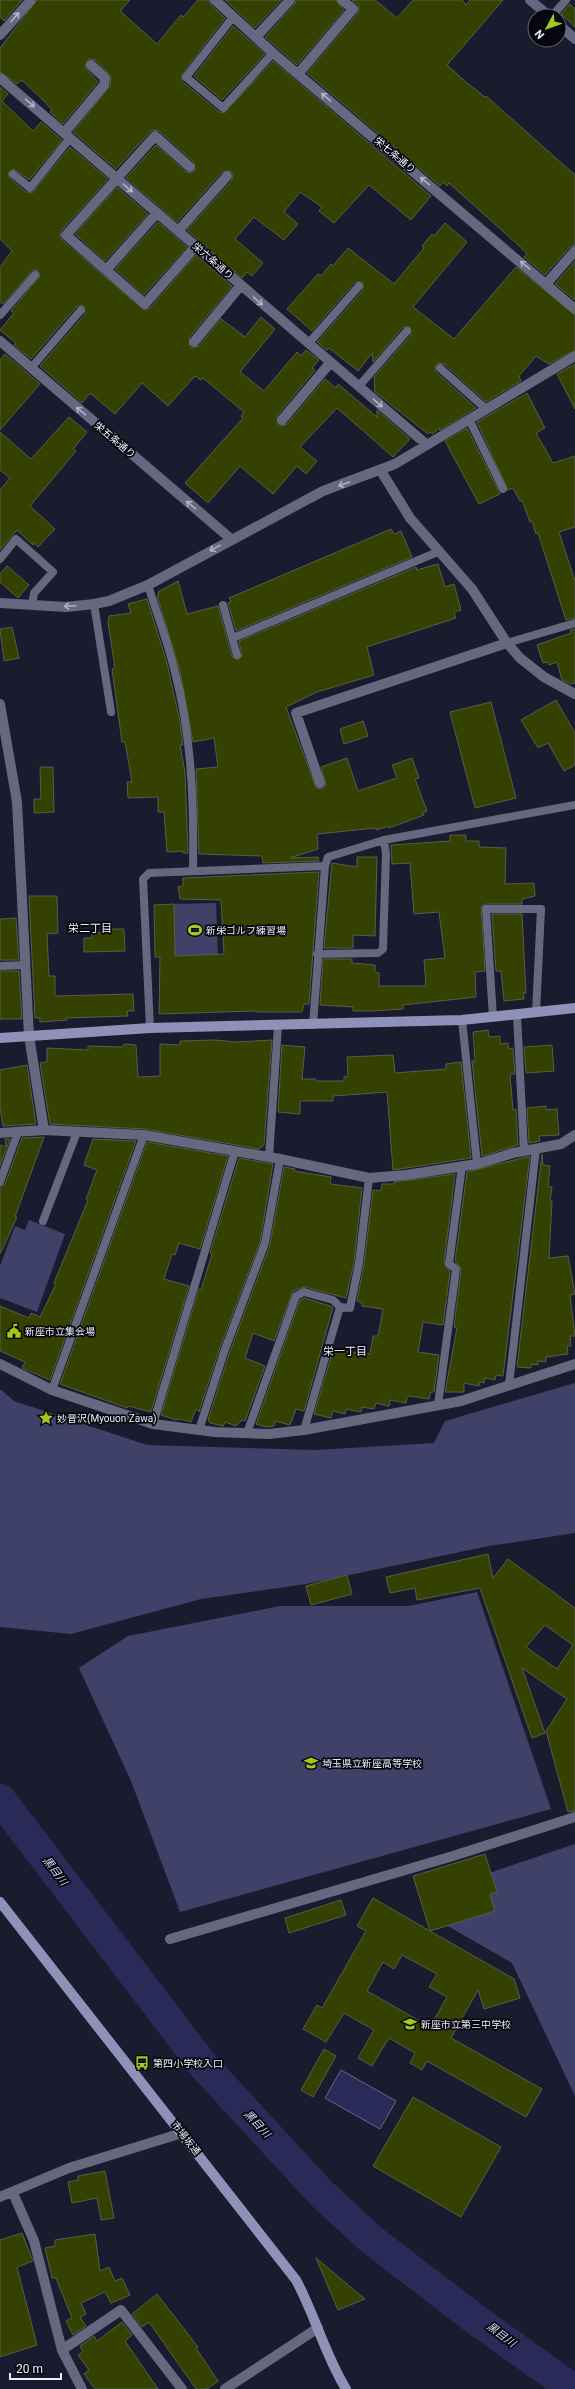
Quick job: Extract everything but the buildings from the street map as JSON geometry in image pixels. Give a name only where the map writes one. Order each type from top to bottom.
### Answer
[{"type":"street","points":[[0,35],[30,0]]},
{"type":"street","points":[[256,37],[290,0]]},
{"type":"street","points":[[298,74],[353,9],[342,0]]},
{"type":"street","points":[[530,0],[540,8]]},
{"type":"street","name":"栄七条通り","points":[[217,1],[273,53],[575,309]]},
{"type":"street","points":[[567,32],[575,39]]},
{"type":"street","points":[[67,136],[104,85],[105,78],[91,65]]},
{"type":"street","name":"栄六条通り","points":[[0,78],[426,444]]},
{"type":"street","points":[[190,167],[155,136],[66,235],[145,304],[196,246]]},
{"type":"street","points":[[178,231],[227,176]]},
{"type":"street","points":[[106,270],[157,213]]},
{"type":"street","points":[[547,284],[575,251]]},
{"type":"street","points":[[194,342],[241,286]]},
{"type":"street","name":"栄五条通り","points":[[0,341],[231,539]]},
{"type":"street","points":[[0,603],[66,606],[94,604],[109,601],[148,585],[231,539],[323,491],[381,471],[575,356]]},
{"type":"street","points":[[282,420],[330,363]]},
{"type":"street","points":[[381,471],[410,518],[472,588],[507,643],[520,658],[544,677],[575,694]]},
{"type":"street","points":[[320,783],[296,714],[507,643]]},
{"type":"street","points":[[0,704],[17,802],[29,1036],[44,1130]]},
{"type":"street","points":[[0,1038],[150,1028],[278,1026],[462,1020],[575,1008]]},
{"type":"street","points":[[0,1133],[44,1130],[144,1135],[280,1159],[369,1178],[406,1175],[477,1164],[524,1151],[561,1144],[575,1135]]},
{"type":"street","points":[[0,1364],[52,1390],[153,1424],[199,1430],[269,1434],[304,1430],[461,1402],[575,1364]]},
{"type":"street","points":[[170,1939],[453,1856],[575,1817]]},
{"type":"street","name":"市場坂通","points":[[0,1902],[296,2280],[309,2304],[335,2372],[346,2389]]},
{"type":"street","points":[[0,2198],[69,2168],[182,2133]]},
{"type":"street","points":[[13,2193],[34,2241],[62,2350],[82,2389]]},
{"type":"street","points":[[62,2350],[122,2310],[182,2389]]},
{"type":"street","points":[[225,2389],[318,2328]]},
{"type":"lane","points":[[558,8],[566,0]]},
{"type":"lane","points":[[234,17],[186,77],[223,108],[273,53]]},
{"type":"lane","points":[[13,174],[30,188],[67,136]]},
{"type":"lane","points":[[0,315],[35,275]]},
{"type":"lane","points":[[308,344],[359,286]]},
{"type":"lane","points":[[31,368],[81,310]]},
{"type":"lane","points":[[359,386],[407,331]]},
{"type":"lane","points":[[440,368],[486,409]]},
{"type":"lane","points":[[469,419],[503,489]]},
{"type":"lane","points":[[0,559],[16,539],[53,572],[34,593],[32,605]]},
{"type":"lane","points":[[233,638],[440,551]]},
{"type":"lane","points":[[148,585],[176,673],[187,733],[194,810],[193,871]]},
{"type":"lane","points":[[94,604],[111,712]]},
{"type":"lane","points":[[223,605],[237,655]]},
{"type":"lane","points":[[507,643],[575,623]]},
{"type":"lane","points":[[314,1025],[324,866],[328,857],[384,840],[575,805]]},
{"type":"lane","points":[[318,954],[378,953],[383,949],[386,854],[384,840]]},
{"type":"lane","points":[[150,1028],[143,879],[149,873],[324,866]]},
{"type":"lane","points":[[494,1017],[486,909],[541,909],[536,1013]]},
{"type":"lane","points":[[0,966],[25,965]]},
{"type":"lane","points":[[517,1015],[524,1151]]},
{"type":"lane","points":[[462,1020],[477,1164]]},
{"type":"lane","points":[[269,1157],[278,1026]]},
{"type":"lane","points":[[0,1182],[18,1132]]},
{"type":"lane","points":[[44,1221],[77,1132]]},
{"type":"lane","points":[[52,1390],[144,1135]]},
{"type":"lane","points":[[509,1385],[536,1149]]},
{"type":"lane","points":[[153,1424],[235,1151]]},
{"type":"lane","points":[[199,1430],[224,1352],[265,1243],[280,1159]]},
{"type":"lane","points":[[438,1405],[456,1269],[449,1264],[462,1166]]},
{"type":"lane","points":[[247,1433],[296,1296],[304,1292],[332,1300],[340,1307],[350,1308],[359,1263],[369,1178]]},
{"type":"lane","points":[[304,1430],[340,1307]]},
{"type":"shaded area","name":"新栄ゴルフ練習場","points":[[216,903],[218,955],[173,956],[172,904]]},
{"type":"shaded area","points":[[29,1220],[65,1234],[37,1312],[0,1298],[0,1266],[15,1226],[25,1230]]},
{"type":"shaded area","points":[[575,1383],[575,1533],[489,1546],[306,1584],[201,1599],[71,1634],[0,1627],[0,1389],[14,1401],[147,1445],[315,1450],[434,1443],[445,1421]]},
{"type":"shaded area","name":"埼玉県立新座高等学校","points":[[477,1592],[551,1809],[180,1912],[131,1781],[79,1668],[128,1636],[280,1606],[409,1606]]},
{"type":"shaded area","points":[[575,1844],[575,2096],[512,1963],[425,1913],[421,1896]]},
{"type":"shaded area","points":[[341,2070],[396,2101],[380,2129],[325,2098]]},
{"type":"waterway","name":"黒目川","points":[[0,1799],[203,2065],[322,2194],[372,2240],[475,2319],[573,2389]]},
{"type":"place","name":"新栄ゴルフ練習場","points":[[195,930]]},
{"type":"place","name":"新座市立集会場","points":[[14,1331]]},
{"type":"place","name":"妙音沢(Myouon Zawa)","points":[[46,1418]]},
{"type":"place","name":"埼玉県立新座高等学校","points":[[311,1763]]},
{"type":"place","name":"新座市立第三中学校","points":[[410,2024]]},
{"type":"place","name":"第四小学校入口","points":[[142,2063]]},
{"type":"district","name":"栄二丁目","points":[[90,928]]},
{"type":"district","name":"栄一丁目","points":[[345,1351]]}]
